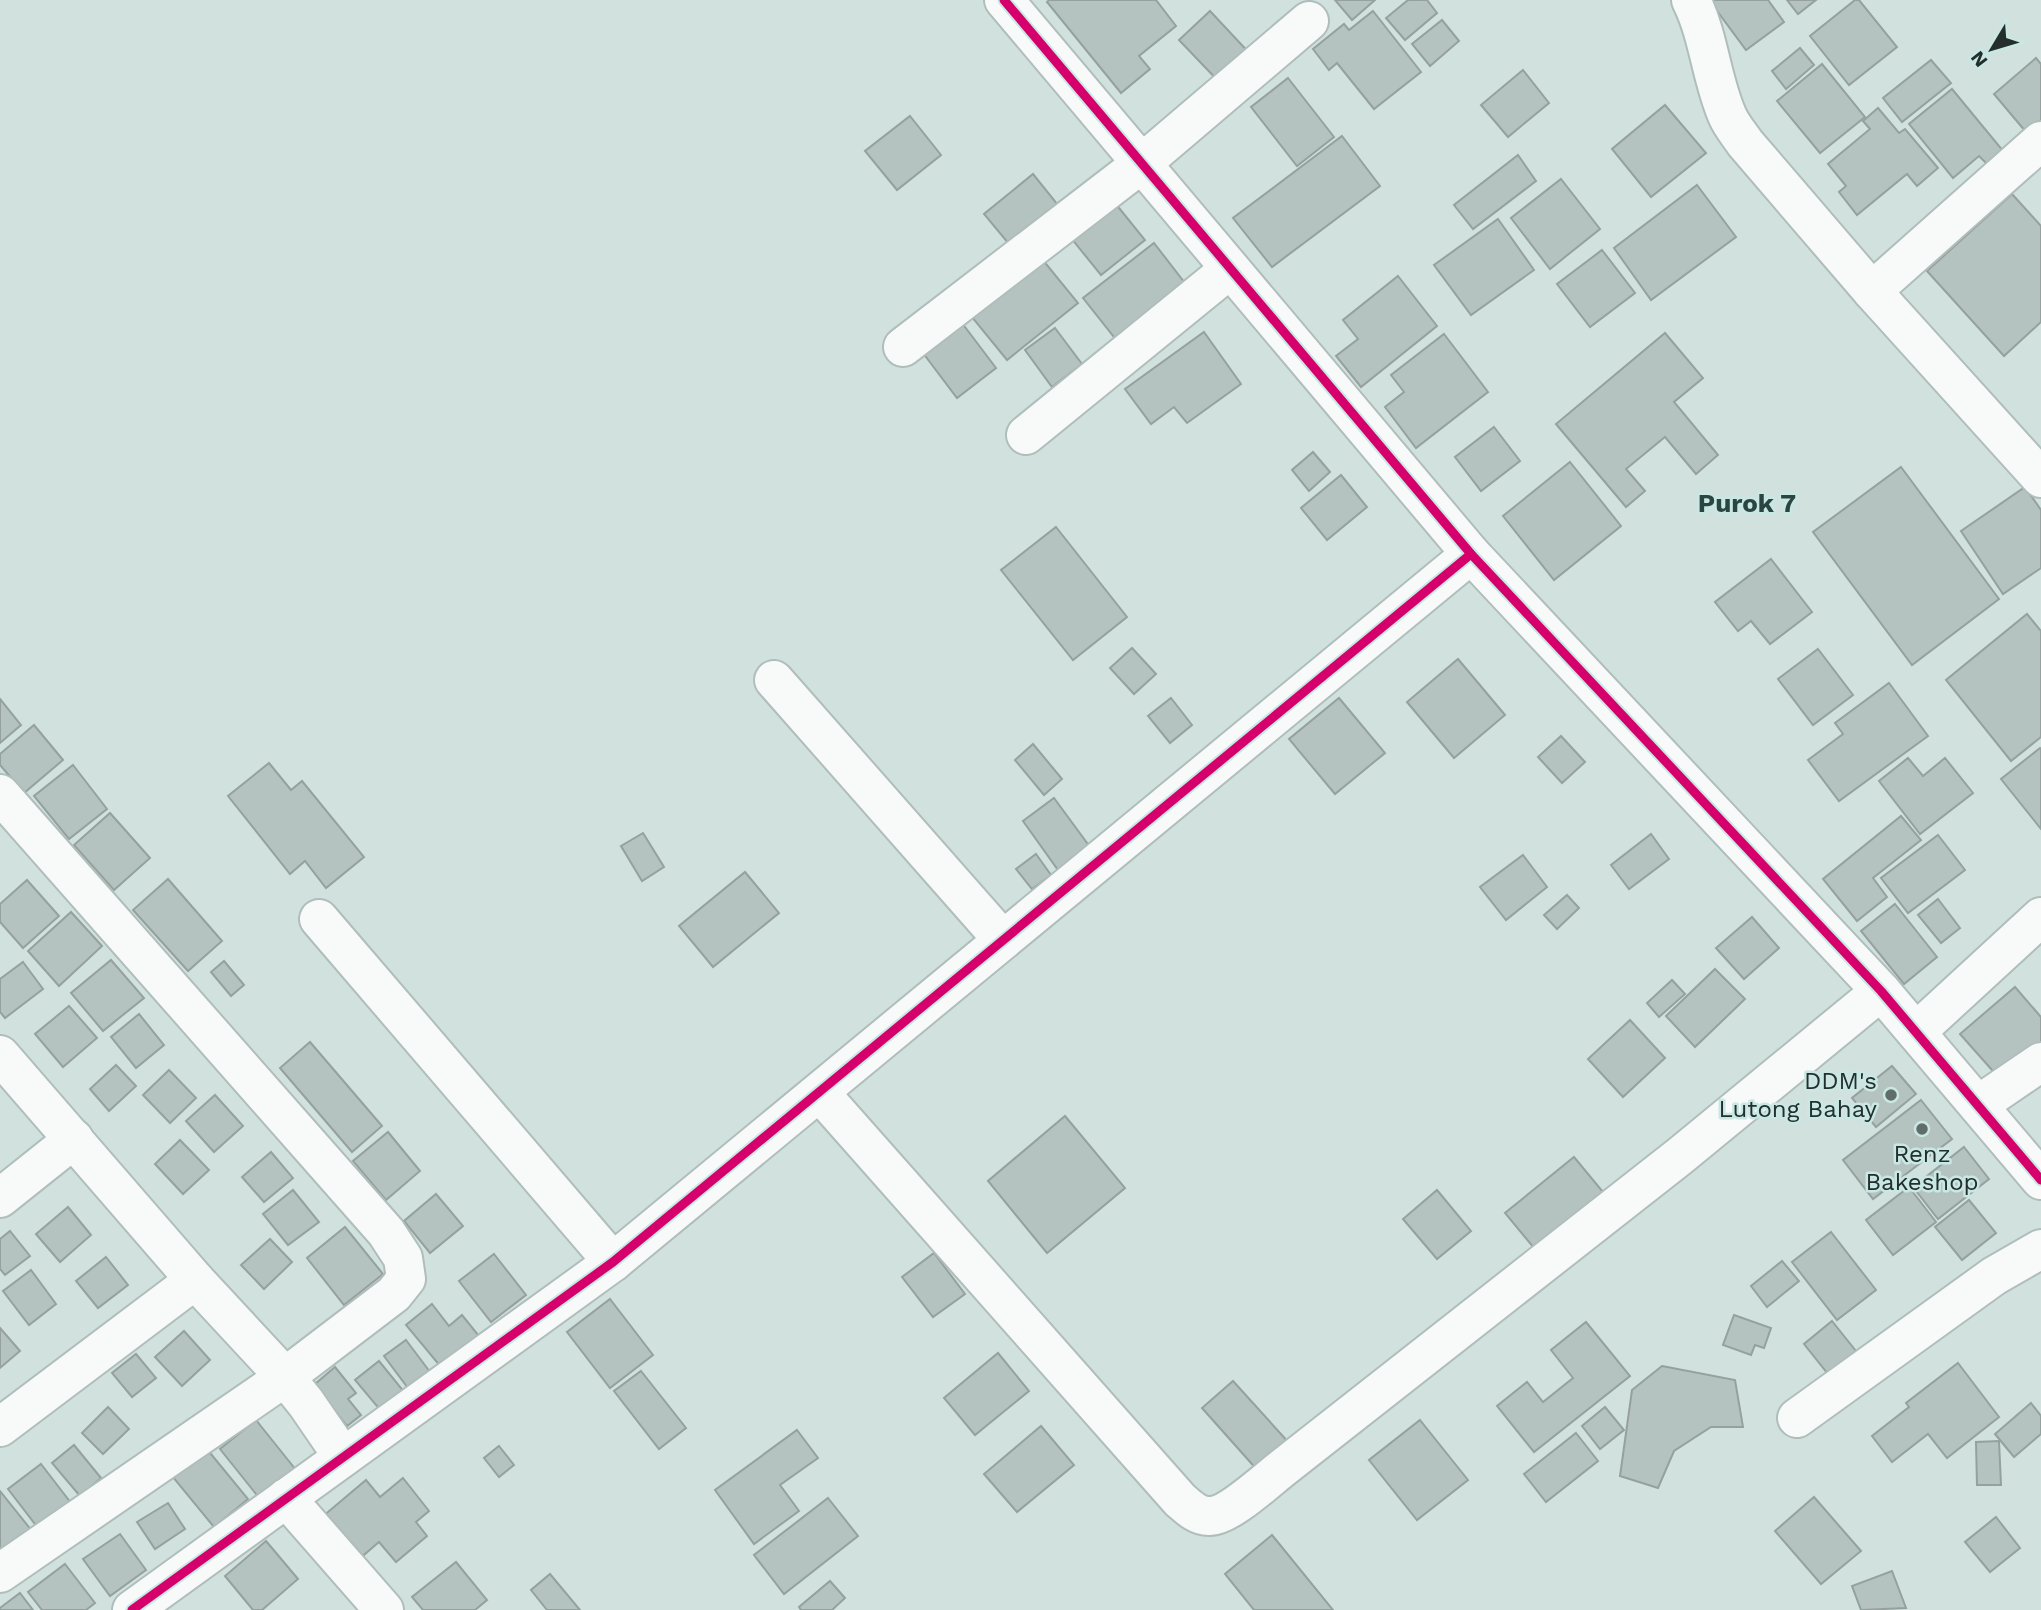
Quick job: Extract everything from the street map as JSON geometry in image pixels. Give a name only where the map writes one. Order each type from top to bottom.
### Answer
[{"type":"street","points":[[1691,0],[1699,16],[1716,84],[1728,117],[1745,143],[1872,291],[2041,478]]},
{"type":"street","points":[[1006,1],[1471,554],[1881,991],[2041,1180]]},
{"type":"street","points":[[903,346],[1141,164],[1309,21]]},
{"type":"street","points":[[1872,291],[2041,141]]},
{"type":"street","points":[[1026,435],[1230,269]]},
{"type":"street","points":[[132,1610],[613,1262],[1471,554]]},
{"type":"street","points":[[774,680],[1003,940]]},
{"type":"street","points":[[0,794],[386,1232],[403,1258],[406,1279],[394,1294],[285,1377],[0,1573]]},
{"type":"street","points":[[1916,1032],[2041,917]]},
{"type":"street","points":[[319,919],[613,1262]]},
{"type":"street","points":[[820,1093],[1180,1500],[1195,1512],[1210,1516],[1231,1508],[1261,1485],[1669,1164],[1881,991]]},
{"type":"street","points":[[0,1055],[195,1280],[285,1377],[343,1457]]},
{"type":"street","points":[[1978,1105],[2041,1062]]},
{"type":"street","points":[[0,1198],[74,1139]]},
{"type":"street","points":[[1797,1418],[1994,1276],[2041,1249]]},
{"type":"street","points":[[0,1427],[195,1280]]},
{"type":"street","points":[[286,1498],[344,1568],[384,1610]]},
{"type":"building","points":[[1156,0],[1176,26],[1139,56],[1150,69],[1121,93],[1047,2]]},
{"type":"building","points":[[1335,0],[1375,0],[1352,20]]},
{"type":"building","points":[[1408,0],[1427,0],[1437,13],[1405,40],[1386,18]]},
{"type":"building","points":[[1709,0],[1768,0],[1784,22],[1746,50]]},
{"type":"building","points":[[1787,0],[1816,0],[1798,14]]},
{"type":"building","points":[[1855,0],[1859,0],[1897,47],[1849,85],[1810,36]]},
{"type":"building","points":[[1210,11],[1253,57],[1223,86],[1179,40]]},
{"type":"building","points":[[1373,11],[1421,72],[1374,109],[1337,63],[1329,70],[1313,49],[1344,24],[1349,30]]},
{"type":"building","points":[[1442,20],[1459,41],[1430,66],[1412,44]]},
{"type":"building","points":[[1800,48],[1814,65],[1786,89],[1772,71]]},
{"type":"building","points":[[2036,58],[2041,64],[2041,120],[2026,132],[1994,94]]},
{"type":"building","points":[[1931,60],[1951,83],[1902,122],[1883,98]]},
{"type":"building","points":[[1822,64],[1865,117],[1820,153],[1777,101]]},
{"type":"building","points":[[1523,70],[1549,103],[1508,137],[1481,105]]},
{"type":"building","points":[[1288,78],[1334,137],[1297,166],[1251,107]]},
{"type":"building","points":[[1952,89],[2004,152],[1988,165],[1979,156],[1953,178],[1909,124]]},
{"type":"building","points":[[1665,105],[1706,153],[1651,197],[1612,149]]},
{"type":"building","points":[[1878,108],[1899,133],[1905,129],[1938,168],[1917,186],[1907,174],[1857,215],[1839,192],[1846,186],[1828,164],[1870,129],[1863,121]]},
{"type":"building","points":[[910,116],[941,155],[897,190],[865,151]]},
{"type":"building","points":[[1342,136],[1380,186],[1272,267],[1233,218]]},
{"type":"building","points":[[1518,155],[1536,181],[1473,229],[1454,205]]},
{"type":"building","points":[[1033,174],[1062,210],[1014,250],[984,214]]},
{"type":"building","points":[[1561,179],[1600,229],[1550,269],[1511,218]]},
{"type":"building","points":[[1697,185],[1736,237],[1651,300],[1614,248]]},
{"type":"building","points":[[2012,194],[2041,226],[2041,322],[2004,356],[1927,271]]},
{"type":"building","points":[[1115,203],[1145,240],[1101,275],[1071,238]]},
{"type":"building","points":[[1498,219],[1534,270],[1471,315],[1434,265]]},
{"type":"building","points":[[1154,243],[1188,287],[1118,342],[1083,298]]},
{"type":"building","points":[[1602,250],[1635,293],[1590,327],[1557,284]]},
{"type":"building","points":[[1038,254],[1078,303],[1007,360],[967,311]]},
{"type":"building","points":[[1398,276],[1437,326],[1361,387],[1336,356],[1358,339],[1343,320]]},
{"type":"building","points":[[962,323],[996,368],[957,398],[923,353]]},
{"type":"building","points":[[1055,328],[1082,364],[1052,387],[1025,350]]},
{"type":"building","points":[[1204,332],[1241,384],[1187,423],[1174,407],[1151,424],[1125,389]]},
{"type":"building","points":[[1665,333],[1703,378],[1674,402],[1718,455],[1696,474],[1665,437],[1626,469],[1645,491],[1626,507],[1556,424]]},
{"type":"building","points":[[1444,334],[1488,392],[1416,448],[1385,407],[1404,392],[1391,375]]},
{"type":"building","points":[[1494,427],[1520,461],[1481,491],[1455,457]]},
{"type":"building","points":[[1313,452],[1330,472],[1309,491],[1292,470]]},
{"type":"building","points":[[1570,462],[1621,526],[1554,580],[1503,516]]},
{"type":"building","points":[[1901,467],[1999,599],[1912,665],[1813,532]]},
{"type":"building","points":[[1341,475],[1367,507],[1327,540],[1301,508]]},
{"type":"building","points":[[2025,487],[2041,510],[2041,568],[2003,594],[1961,531]]},
{"type":"building","points":[[1056,527],[1127,617],[1073,660],[1001,570]]},
{"type":"building","points":[[1771,559],[1812,612],[1770,644],[1751,621],[1738,631],[1715,602]]},
{"type":"building","points":[[2027,614],[2041,631],[2041,737],[2011,761],[1946,680]]},
{"type":"building","points":[[1132,648],[1156,674],[1134,694],[1110,668]]},
{"type":"building","points":[[1818,649],[1853,695],[1813,725],[1778,679]]},
{"type":"building","points":[[1458,659],[1505,715],[1454,758],[1407,702]]},
{"type":"building","points":[[1889,683],[1928,736],[1839,801],[1808,760],[1843,734],[1835,723]]},
{"type":"building","points":[[1171,698],[1192,725],[1170,743],[1148,716]]},
{"type":"building","points":[[1339,698],[1385,753],[1335,794],[1289,739]]},
{"type":"building","points":[[0,699],[21,725],[0,743]]},
{"type":"building","points":[[34,725],[63,760],[24,793],[0,765],[0,754]]},
{"type":"building","points":[[1561,736],[1585,762],[1562,783],[1538,757]]},
{"type":"building","points":[[1033,744],[1062,779],[1044,795],[1015,760]]},
{"type":"building","points":[[2041,749],[2041,829],[2001,779]]},
{"type":"building","points":[[1908,758],[1923,776],[1945,758],[1973,793],[1920,834],[1879,781]]},
{"type":"building","points":[[269,763],[291,790],[302,781],[364,857],[326,888],[305,861],[290,874],[228,796]]},
{"type":"building","points":[[73,765],[107,809],[69,839],[34,796]]},
{"type":"building","points":[[1054,798],[1090,847],[1058,870],[1023,821]]},
{"type":"building","points":[[110,813],[150,858],[114,890],[74,845]]},
{"type":"building","points":[[1901,816],[1921,840],[1873,878],[1887,897],[1857,921],[1823,879]]},
{"type":"building","points":[[643,833],[664,867],[642,881],[621,846]]},
{"type":"building","points":[[1651,834],[1669,859],[1629,889],[1611,865]]},
{"type":"building","points":[[1938,835],[1965,870],[1908,913],[1881,878]]},
{"type":"building","points":[[1036,854],[1051,875],[1032,889],[1016,869]]},
{"type":"building","points":[[1523,855],[1547,887],[1506,920],[1480,887]]},
{"type":"building","points":[[745,872],[779,913],[713,967],[679,926]]},
{"type":"building","points":[[168,879],[222,941],[188,971],[133,910]]},
{"type":"building","points":[[27,880],[59,916],[23,948],[0,922],[0,904]]},
{"type":"building","points":[[1567,895],[1579,908],[1557,929],[1544,915]]},
{"type":"building","points":[[1938,899],[1960,928],[1941,943],[1918,915]]},
{"type":"building","points":[[1895,904],[1937,957],[1904,984],[1861,931]]},
{"type":"building","points":[[71,912],[102,946],[59,986],[28,951]]},
{"type":"building","points":[[1752,917],[1779,948],[1744,979],[1716,948]]},
{"type":"building","points":[[111,960],[144,998],[103,1031],[71,993]]},
{"type":"building","points":[[224,961],[244,985],[231,996],[211,972]]},
{"type":"building","points":[[23,962],[43,989],[5,1018],[0,1012],[0,979]]},
{"type":"building","points":[[1715,969],[1745,999],[1695,1047],[1666,1016]]},
{"type":"building","points":[[1672,980],[1685,994],[1659,1017],[1647,1003]]},
{"type":"building","points":[[2015,987],[2041,1017],[2041,1043],[2000,1079],[1960,1034]]},
{"type":"building","points":[[69,1006],[97,1038],[63,1067],[35,1034]]},
{"type":"building","points":[[139,1014],[164,1045],[136,1068],[111,1037]]},
{"type":"building","points":[[1630,1020],[1665,1058],[1623,1097],[1588,1059]]},
{"type":"building","points":[[310,1042],[382,1126],[352,1152],[280,1068]]},
{"type":"building","points":[[116,1065],[136,1086],[109,1111],[90,1089]]},
{"type":"building","points":[[1892,1066],[1916,1094],[1876,1127],[1852,1098]]},
{"type":"building","points":[[169,1070],[196,1098],[170,1123],[143,1095]]},
{"type":"building","points":[[215,1095],[243,1126],[214,1152],[186,1121]]},
{"type":"building","points":[[1921,1100],[1952,1139],[1873,1199],[1843,1160]]},
{"type":"building","points":[[1065,1116],[1125,1188],[1047,1253],[988,1181]]},
{"type":"building","points":[[388,1132],[420,1171],[386,1200],[353,1161]]},
{"type":"building","points":[[180,1140],[209,1170],[183,1194],[155,1164]]},
{"type":"building","points":[[1964,1147],[1989,1179],[1938,1219],[1913,1187]]},
{"type":"building","points":[[271,1152],[293,1178],[264,1202],[242,1177]]},
{"type":"building","points":[[1574,1157],[1608,1198],[1539,1254],[1505,1213]]},
{"type":"building","points":[[1909,1187],[1936,1222],[1893,1255],[1866,1220]]},
{"type":"building","points":[[293,1190],[319,1222],[288,1245],[263,1214]]},
{"type":"building","points":[[1437,1190],[1471,1231],[1437,1259],[1403,1219]]},
{"type":"building","points":[[436,1194],[463,1226],[430,1253],[404,1221]]},
{"type":"building","points":[[1969,1200],[1996,1233],[1962,1260],[1935,1227]]},
{"type":"building","points":[[68,1207],[91,1235],[60,1262],[36,1234]]},
{"type":"building","points":[[345,1227],[383,1274],[344,1305],[307,1258]]},
{"type":"building","points":[[10,1231],[30,1256],[5,1275],[0,1269],[0,1239]]},
{"type":"building","points":[[1831,1232],[1876,1290],[1837,1320],[1792,1262]]},
{"type":"building","points":[[270,1239],[292,1262],[264,1289],[241,1265]]},
{"type":"building","points":[[934,1253],[965,1294],[933,1317],[902,1277]]},
{"type":"building","points":[[494,1254],[526,1295],[491,1322],[459,1281]]},
{"type":"building","points":[[106,1257],[128,1285],[98,1308],[76,1281]]},
{"type":"building","points":[[1782,1261],[1799,1281],[1767,1307],[1751,1286]]},
{"type":"building","points":[[31,1270],[56,1304],[29,1325],[3,1291]]},
{"type":"building","points":[[610,1299],[653,1355],[610,1388],[567,1332]]},
{"type":"building","points":[[432,1304],[449,1326],[462,1315],[479,1336],[441,1367],[406,1325]]},
{"type":"building","points":[[1734,1315],[1771,1328],[1764,1348],[1755,1345],[1751,1355],[1723,1345]]},
{"type":"building","points":[[1832,1321],[1856,1351],[1828,1374],[1804,1344]]},
{"type":"building","points":[[1586,1322],[1630,1376],[1534,1452],[1497,1406],[1527,1382],[1543,1402],[1573,1378],[1551,1350]]},
{"type":"building","points":[[0,1328],[20,1351],[0,1368]]},
{"type":"building","points":[[184,1331],[210,1360],[182,1386],[155,1357]]},
{"type":"building","points":[[406,1340],[430,1372],[408,1388],[384,1356]]},
{"type":"building","points":[[998,1353],[1029,1391],[975,1435],[944,1398]]},
{"type":"building","points":[[136,1354],[156,1378],[132,1397],[112,1373]]},
{"type":"building","points":[[379,1361],[405,1393],[381,1411],[355,1380]]},
{"type":"building","points":[[1958,1363],[1999,1417],[1947,1458],[1928,1434],[1892,1462],[1872,1436],[1909,1407],[1906,1403]]},
{"type":"building","points":[[1662,1366],[1735,1380],[1743,1427],[1711,1427],[1674,1451],[1658,1488],[1620,1476],[1632,1390]]},
{"type":"building","points":[[335,1367],[356,1393],[348,1399],[361,1415],[347,1426],[314,1385]]},
{"type":"building","points":[[641,1371],[686,1428],[659,1449],[614,1391]]},
{"type":"building","points":[[1233,1381],[1290,1444],[1259,1472],[1202,1408]]},
{"type":"building","points":[[2031,1403],[2041,1416],[2041,1434],[2014,1457],[1995,1434]]},
{"type":"building","points":[[108,1407],[129,1429],[103,1454],[82,1433]]},
{"type":"building","points":[[1605,1407],[1624,1430],[1600,1449],[1582,1426]]},
{"type":"building","points":[[256,1420],[296,1470],[260,1499],[220,1449]]},
{"type":"building","points":[[1420,1420],[1468,1480],[1417,1520],[1369,1460]]},
{"type":"building","points":[[1041,1426],[1074,1465],[1017,1512],[984,1474]]},
{"type":"building","points":[[797,1430],[818,1458],[780,1485],[799,1511],[754,1544],[715,1490]]},
{"type":"building","points":[[1576,1433],[1598,1461],[1546,1502],[1524,1474]]},
{"type":"building","points":[[1999,1441],[2001,1485],[1977,1485],[1976,1442]]},
{"type":"building","points":[[74,1445],[101,1478],[80,1496],[52,1463]]},
{"type":"building","points":[[499,1446],[514,1465],[499,1477],[484,1458]]},
{"type":"building","points":[[206,1448],[248,1499],[214,1527],[172,1476]]},
{"type":"building","points":[[41,1464],[71,1503],[38,1528],[8,1489]]},
{"type":"building","points":[[403,1478],[429,1511],[416,1522],[427,1536],[396,1562],[379,1542],[358,1560],[322,1517],[366,1480],[380,1497]]},
{"type":"building","points":[[0,1491],[32,1531],[0,1557]]},
{"type":"building","points":[[1814,1497],[1861,1551],[1821,1584],[1775,1531]]},
{"type":"building","points":[[828,1498],[858,1536],[784,1594],[754,1555]]},
{"type":"building","points":[[168,1503],[185,1529],[155,1549],[137,1522]]},
{"type":"building","points":[[1996,1517],[2020,1548],[1990,1572],[1965,1542]]},
{"type":"building","points":[[120,1534],[146,1570],[110,1596],[83,1559]]},
{"type":"building","points":[[1272,1535],[1333,1610],[1254,1610],[1225,1574]]},
{"type":"building","points":[[266,1541],[298,1579],[262,1610],[253,1610],[225,1576]]},
{"type":"building","points":[[456,1562],[487,1600],[475,1610],[423,1610],[412,1597]]},
{"type":"building","points":[[65,1564],[95,1603],[86,1610],[42,1610],[28,1592]]},
{"type":"building","points":[[1892,1571],[1906,1608],[1861,1610],[1852,1586]]},
{"type":"building","points":[[550,1574],[580,1610],[547,1610],[531,1590]]},
{"type":"building","points":[[830,1581],[845,1598],[832,1610],[801,1610],[799,1607]]},
{"type":"building","points":[[20,1593],[33,1610],[0,1610],[0,1608]]},
{"type":"cycle path","points":[[1004,0],[1471,554],[1881,991],[2041,1180]]},
{"type":"cycle path","points":[[132,1610],[613,1262],[1471,554]]},
{"type":"place","name":"DDM's Lutong Bahay","points":[[1891,1095]]},
{"type":"place","name":"Renz Bakeshop","points":[[1922,1129]]},
{"type":"district","name":"Purok 7","points":[[1747,503]]}]
